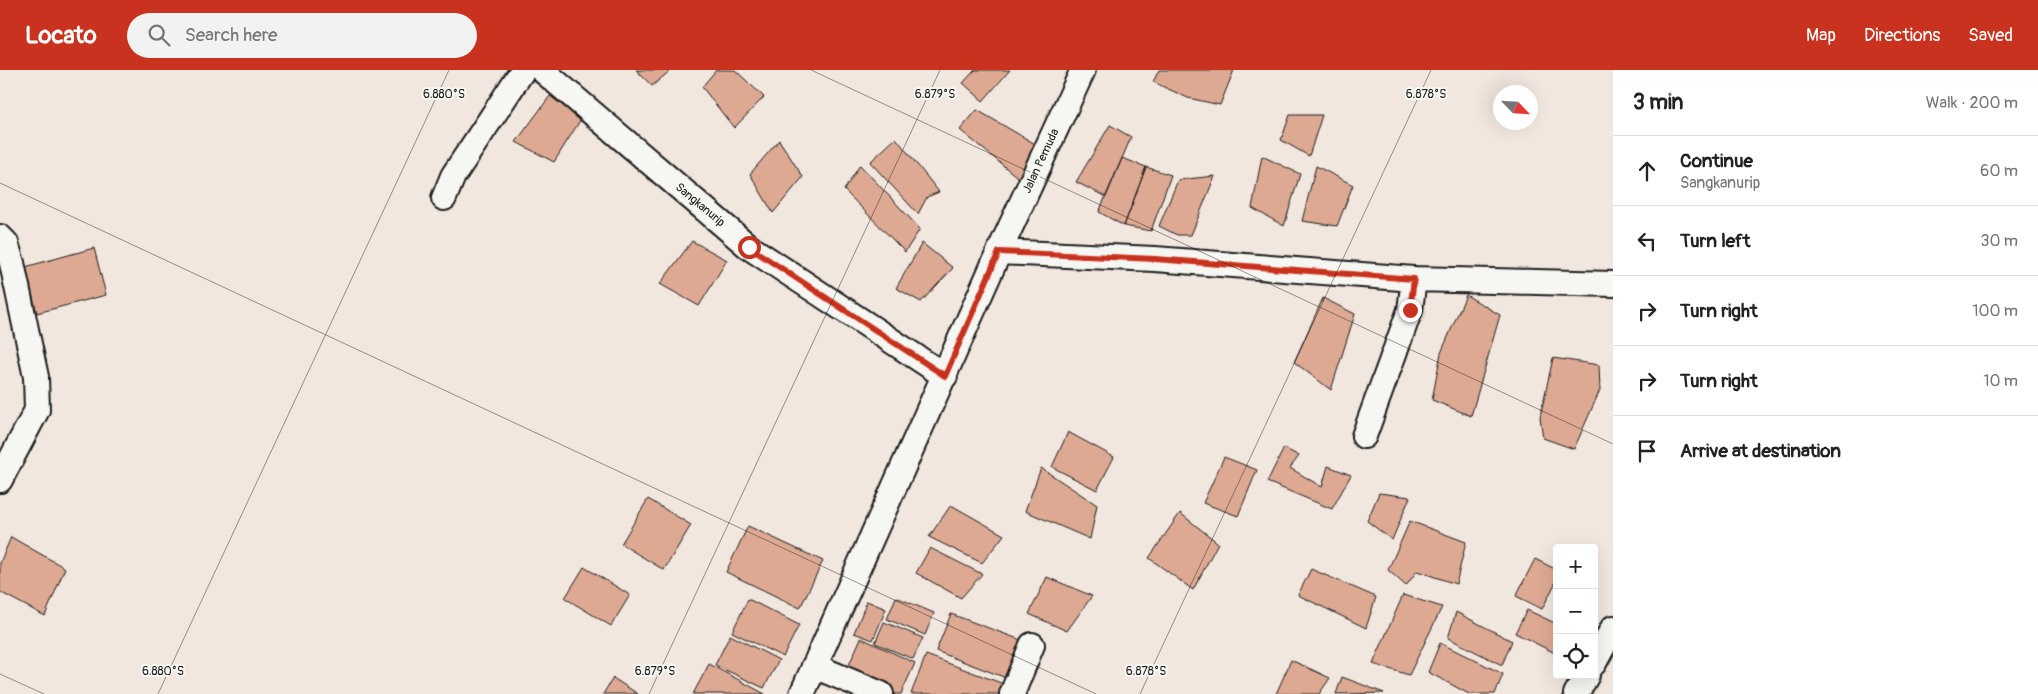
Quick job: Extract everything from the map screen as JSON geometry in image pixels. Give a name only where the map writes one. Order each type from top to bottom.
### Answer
[{"type":"street","points":[[444,198],[454,176],[523,70]]},
{"type":"street","name":"Sangkanurip","points":[[542,70],[749,247],[945,376]]},
{"type":"street","name":"Jalan Pemuda","points":[[802,694],[999,252],[1083,70]]},
{"type":"street","points":[[0,237],[6,243],[12,263],[36,376],[37,410],[0,480]]},
{"type":"street","points":[[999,252],[1155,259],[1414,279],[1613,284]]},
{"type":"street","points":[[1364,436],[1410,310],[1414,279]]},
{"type":"street","points":[[1598,656],[1613,628]]},
{"type":"street","points":[[1012,694],[1032,645]]},
{"type":"street","points":[[814,666],[881,694]]},
{"type":"street","points":[[1576,694],[1585,679]]},
{"type":"building","points":[[636,70],[671,70],[652,86]]},
{"type":"building","points":[[716,70],[735,70],[764,97],[734,128],[702,87]]},
{"type":"building","points":[[975,70],[1010,70],[983,101],[963,83]]},
{"type":"building","points":[[1159,70],[1234,70],[1220,105],[1188,98],[1153,82]]},
{"type":"building","points":[[550,96],[581,119],[554,162],[516,142]]},
{"type":"building","points":[[977,110],[1037,145],[1022,181],[960,130]]},
{"type":"building","points":[[1290,115],[1322,115],[1309,156],[1281,140]]},
{"type":"building","points":[[1110,125],[1131,137],[1106,197],[1076,182]]},
{"type":"building","points":[[896,138],[939,192],[927,197],[918,214],[870,162]]},
{"type":"building","points":[[779,140],[803,177],[773,213],[750,174]]},
{"type":"building","points":[[1262,156],[1300,174],[1284,226],[1252,208]]},
{"type":"building","points":[[1122,158],[1146,167],[1124,226],[1099,212]]},
{"type":"building","points":[[860,165],[920,229],[905,252],[844,190]]},
{"type":"building","points":[[1316,166],[1353,185],[1337,226],[1302,221]]},
{"type":"building","points":[[1146,167],[1171,175],[1151,231],[1124,226]]},
{"type":"building","points":[[1215,176],[1191,235],[1177,235],[1159,226],[1178,180]]},
{"type":"building","points":[[692,241],[727,260],[699,306],[660,284]]},
{"type":"building","points":[[922,243],[953,268],[921,302],[896,288]]},
{"type":"building","points":[[94,248],[106,295],[37,313],[25,267]]},
{"type":"building","points":[[1466,295],[1500,315],[1471,416],[1432,400],[1441,353]]},
{"type":"building","points":[[1323,298],[1355,314],[1331,390],[1294,362]]},
{"type":"building","points":[[1553,358],[1599,365],[1600,390],[1574,449],[1543,438],[1540,417]]},
{"type":"building","points":[[1068,432],[1114,457],[1097,490],[1052,467]]},
{"type":"building","points":[[1284,448],[1299,456],[1290,468],[1322,487],[1328,466],[1351,475],[1332,509],[1267,482]]},
{"type":"building","points":[[1224,457],[1257,470],[1238,516],[1203,503]]},
{"type":"building","points":[[1041,468],[1097,505],[1090,539],[1025,511]]},
{"type":"building","points":[[1379,493],[1410,497],[1392,540],[1367,521]]},
{"type":"building","points":[[648,499],[691,525],[664,570],[621,544]]},
{"type":"building","points":[[951,505],[1004,535],[982,563],[929,537]]},
{"type":"building","points":[[1180,513],[1218,543],[1193,590],[1149,558]]},
{"type":"building","points":[[1410,521],[1466,542],[1456,584],[1417,571],[1406,586],[1388,570]]},
{"type":"building","points":[[748,526],[823,561],[800,608],[726,572]]},
{"type":"building","points":[[11,537],[65,568],[45,616],[0,592],[0,563]]},
{"type":"building","points":[[930,548],[982,574],[961,598],[916,573]]},
{"type":"building","points":[[1535,559],[1553,568],[1553,588],[1542,609],[1516,596]]},
{"type":"building","points":[[584,567],[630,595],[611,626],[565,598]]},
{"type":"building","points":[[1311,569],[1376,597],[1366,628],[1298,595]]},
{"type":"building","points":[[1047,577],[1092,596],[1067,631],[1029,614]]},
{"type":"building","points":[[1403,595],[1442,607],[1409,675],[1373,664]]},
{"type":"building","points":[[896,597],[934,613],[925,635],[887,619]]},
{"type":"building","points":[[748,599],[799,625],[783,657],[732,632]]},
{"type":"building","points":[[867,601],[886,609],[873,640],[854,633]]},
{"type":"building","points":[[1527,610],[1553,622],[1553,652],[1515,633]]},
{"type":"building","points":[[1456,612],[1512,641],[1502,665],[1448,638]]},
{"type":"building","points":[[951,614],[1029,643],[1014,681],[936,651]]},
{"type":"building","points":[[884,622],[923,638],[913,659],[875,643]]},
{"type":"building","points":[[730,635],[779,660],[764,688],[715,665]]},
{"type":"building","points":[[861,638],[915,663],[901,694],[885,694],[844,676]]},
{"type":"building","points":[[1440,643],[1503,674],[1495,694],[1469,694],[1428,672]]},
{"type":"building","points":[[926,655],[1009,686],[1006,694],[911,694]]},
{"type":"building","points":[[1291,660],[1330,678],[1319,694],[1276,694]]},
{"type":"building","points":[[709,664],[765,694],[693,694]]},
{"type":"building","points":[[1342,677],[1384,693],[1336,694]]},
{"type":"building","points":[[613,678],[638,694],[603,694]]},
{"type":"route","points":[[749,247],[945,376],[999,252],[1155,259],[1414,279],[1410,310]]}]
